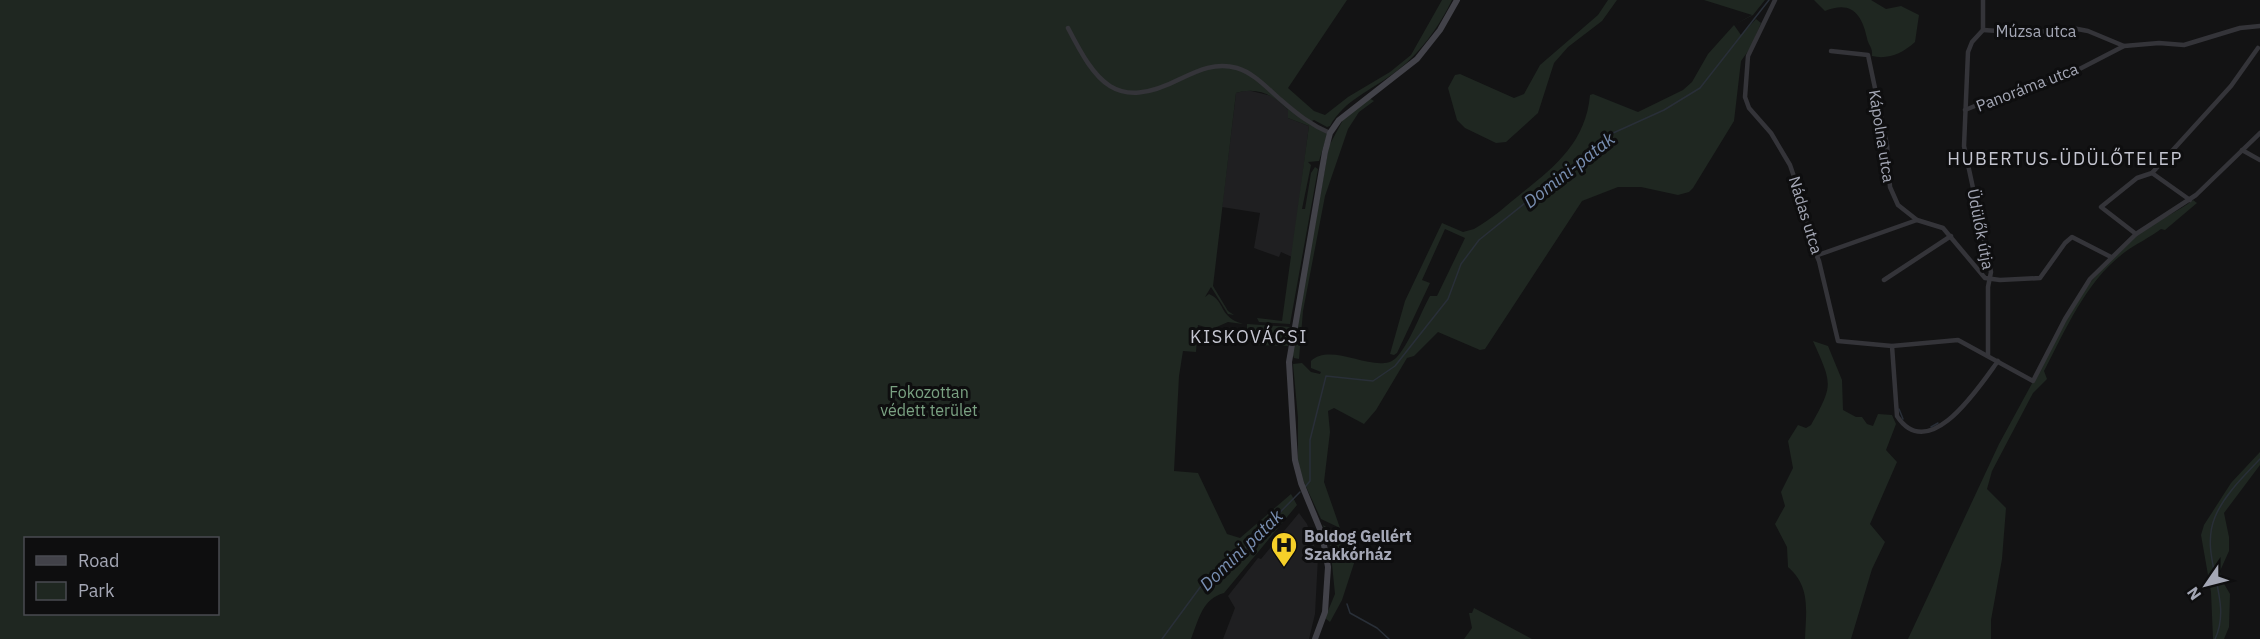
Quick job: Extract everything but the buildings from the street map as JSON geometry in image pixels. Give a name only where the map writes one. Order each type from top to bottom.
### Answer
[{"type":"main road","points":[[1315,639],[1325,612],[1328,567],[1322,534],[1301,483],[1295,460],[1289,362],[1322,166],[1330,133],[1344,114],[1397,77],[1417,58],[1440,30],[1457,0]]},
{"type":"street","name":"Nádas utca","points":[[1775,0],[1748,56],[1745,97],[1749,108],[1771,133],[1791,165],[1803,203],[1810,240],[1818,255],[1838,341],[1892,346]]},
{"type":"street","points":[[1983,0],[1983,30]]},
{"type":"street","name":"Panoráma utca","points":[[1965,110],[2017,89],[2066,76],[2100,55],[2124,46],[2159,43],[2184,45],[2240,28],[2260,26]]},
{"type":"street","points":[[1068,28],[1089,66],[1099,80],[1108,87],[1148,91],[1167,86],[1203,68],[1232,66],[1248,72],[1307,122],[1330,133]]},
{"type":"street","name":"Múzsa utca","points":[[1983,30],[2030,33],[2072,28],[2088,31],[2124,46]]},
{"type":"street","name":"Üdülők útja","points":[[1983,30],[1972,42],[1968,52],[1964,147],[1991,272],[1988,355]]},
{"type":"street","points":[[2136,234],[2101,207],[2138,178],[2152,173],[2231,86],[2258,48]]},
{"type":"street","name":"Kápolna utca","points":[[1831,51],[1866,53],[1883,125],[1892,195],[1902,210],[1917,220],[1940,226],[1951,236],[1977,271],[1989,279]]},
{"type":"street","points":[[1998,361],[1955,414],[1937,428],[1917,432],[1901,423],[1894,409],[1892,346],[1953,339],[1988,355],[2033,381],[2080,291],[2111,257],[2136,234],[2190,200],[2260,133]]},
{"type":"street","points":[[2242,150],[2260,160]]},
{"type":"street","points":[[2152,173],[2190,200]]},
{"type":"street","points":[[1818,255],[1917,220]]},
{"type":"street","points":[[1884,280],[1951,236]]},
{"type":"street","points":[[1989,279],[2040,278],[2072,237],[2111,257]]},
{"type":"shaded area","points":[[1247,90],[1276,97],[1288,110],[1288,118],[1309,126],[1292,257],[1281,252],[1279,257],[1254,248],[1260,213],[1222,207],[1236,93]]},
{"type":"shaded area","name":"Boldog Gellért Szakkórház","points":[[1299,513],[1307,524],[1318,557],[1315,614],[1309,639],[1223,639],[1235,608],[1228,596],[1258,558],[1261,559]]},
{"type":"green space","name":"Fokozottan védett terület","points":[[0,0],[1347,0],[1288,88],[1314,111],[1325,115],[1348,97],[1390,72],[1411,55],[1442,0],[1452,0],[1428,40],[1403,66],[1351,102],[1330,126],[1327,127],[1314,120],[1310,122],[1327,131],[1327,135],[1319,161],[1308,162],[1311,165],[1302,209],[1305,209],[1311,173],[1315,167],[1318,169],[1290,324],[1259,322],[1257,318],[1282,321],[1309,126],[1288,118],[1288,110],[1264,93],[1244,91],[1236,93],[1213,286],[1228,311],[1234,315],[1228,314],[1211,287],[1205,297],[1209,294],[1214,297],[1230,317],[1243,324],[1228,322],[1212,329],[1198,325],[1196,352],[1183,351],[1179,376],[1174,471],[1198,473],[1227,534],[1240,538],[1291,494],[1297,505],[1224,593],[1206,605],[1191,639],[0,639]]},
{"type":"green space","points":[[1608,0],[1617,0],[1602,21],[1568,47],[1554,63],[1538,113],[1506,142],[1496,143],[1465,128],[1457,120],[1448,88],[1455,75],[1460,74],[1514,98],[1524,94],[1540,65],[1598,15]]},
{"type":"green space","points":[[1704,0],[1765,0],[1753,15],[1734,25],[1752,15]]},
{"type":"green space","points":[[1814,0],[1871,0],[1886,9],[1901,6],[1919,15],[1915,42],[1895,55],[1872,56],[1872,50],[1859,16],[1842,7],[1825,11]]},
{"type":"green space","points":[[1756,19],[1761,23],[1751,47],[1741,61],[1734,121],[1693,188],[1689,192],[1678,195],[1641,187],[1618,187],[1582,201],[1485,349],[1480,350],[1438,332],[1414,356],[1407,358],[1376,410],[1364,424],[1334,408],[1328,411],[1330,432],[1324,482],[1340,528],[1321,519],[1302,478],[1298,461],[1298,418],[1293,364],[1302,363],[1311,372],[1320,374],[1321,372],[1311,368],[1311,361],[1320,356],[1342,356],[1378,363],[1396,358],[1410,337],[1430,296],[1437,296],[1465,238],[1445,229],[1422,280],[1430,283],[1397,353],[1390,354],[1405,301],[1442,223],[1463,232],[1474,229],[1499,212],[1547,172],[1576,139],[1587,111],[1590,95],[1593,94],[1638,112],[1683,90],[1692,82],[1708,54],[1734,25],[1741,35]]},
{"type":"green space","points":[[1369,98],[1374,101],[1359,112],[1348,129],[1325,196],[1303,311],[1299,359],[1294,358],[1292,353],[1329,146],[1344,118]]},
{"type":"green space","points":[[2193,200],[2197,203],[2165,230],[2161,229],[2125,252],[2111,264],[2088,291],[2044,371],[2047,379],[2033,393],[1992,471],[1987,489],[2006,508],[2002,559],[1991,620],[1991,639],[1908,639],[1999,444],[2079,297],[2128,242]]},
{"type":"green space","points":[[1247,324],[1290,327],[1288,346],[1256,345],[1256,341],[1247,341]]},
{"type":"green space","points":[[1813,341],[1828,346],[1842,380],[1843,410],[1856,417],[1862,417],[1867,424],[1873,426],[1878,414],[1892,415],[1896,424],[1886,450],[1897,462],[1870,524],[1885,542],[1872,569],[1851,639],[1805,639],[1804,591],[1788,567],[1787,547],[1775,524],[1785,506],[1781,492],[1793,468],[1788,441],[1798,425],[1806,428],[1811,425],[1827,392],[1827,376]]},
{"type":"green space","points":[[2260,452],[2260,465],[2224,513],[2229,537],[2229,551],[2220,571],[2230,594],[2229,627],[2224,639],[2213,639],[2211,592],[2201,535],[2204,525],[2231,483]]},
{"type":"green space","points":[[1323,525],[1359,548],[1342,600],[1330,622],[1325,618],[1335,594],[1330,544]]},
{"type":"green space","points":[[1474,608],[1532,639],[1464,639],[1472,628],[1469,613],[1472,613]]},
{"type":"waterway","name":"Domini-patak","points":[[1305,487],[1310,481],[1310,440],[1326,376],[1373,381],[1395,366],[1448,299],[1461,264],[1479,240],[1611,134],[1664,110],[1700,88],[1769,0]]},
{"type":"waterway","points":[[1899,409],[1903,419]]},
{"type":"waterway","points":[[1931,427],[1938,423]]},
{"type":"waterway","points":[[2215,639],[2220,624],[2221,609],[2210,548],[2211,532],[2215,517],[2224,501],[2260,459]]},
{"type":"waterway","name":"Domini patak","points":[[1162,639],[1201,586],[1229,564],[1300,492]]},
{"type":"waterway","points":[[1347,604],[1350,613],[1377,628],[1389,639]]},
{"type":"place","name":"Boldog Gellért Szakkórház","points":[[1284,568]]},
{"type":"district","name":"HUBERTUS-ÜDÜLŐTELEP","points":[[2065,158]]},
{"type":"district","name":"KISKOVÁCSI","points":[[1249,336]]}]
